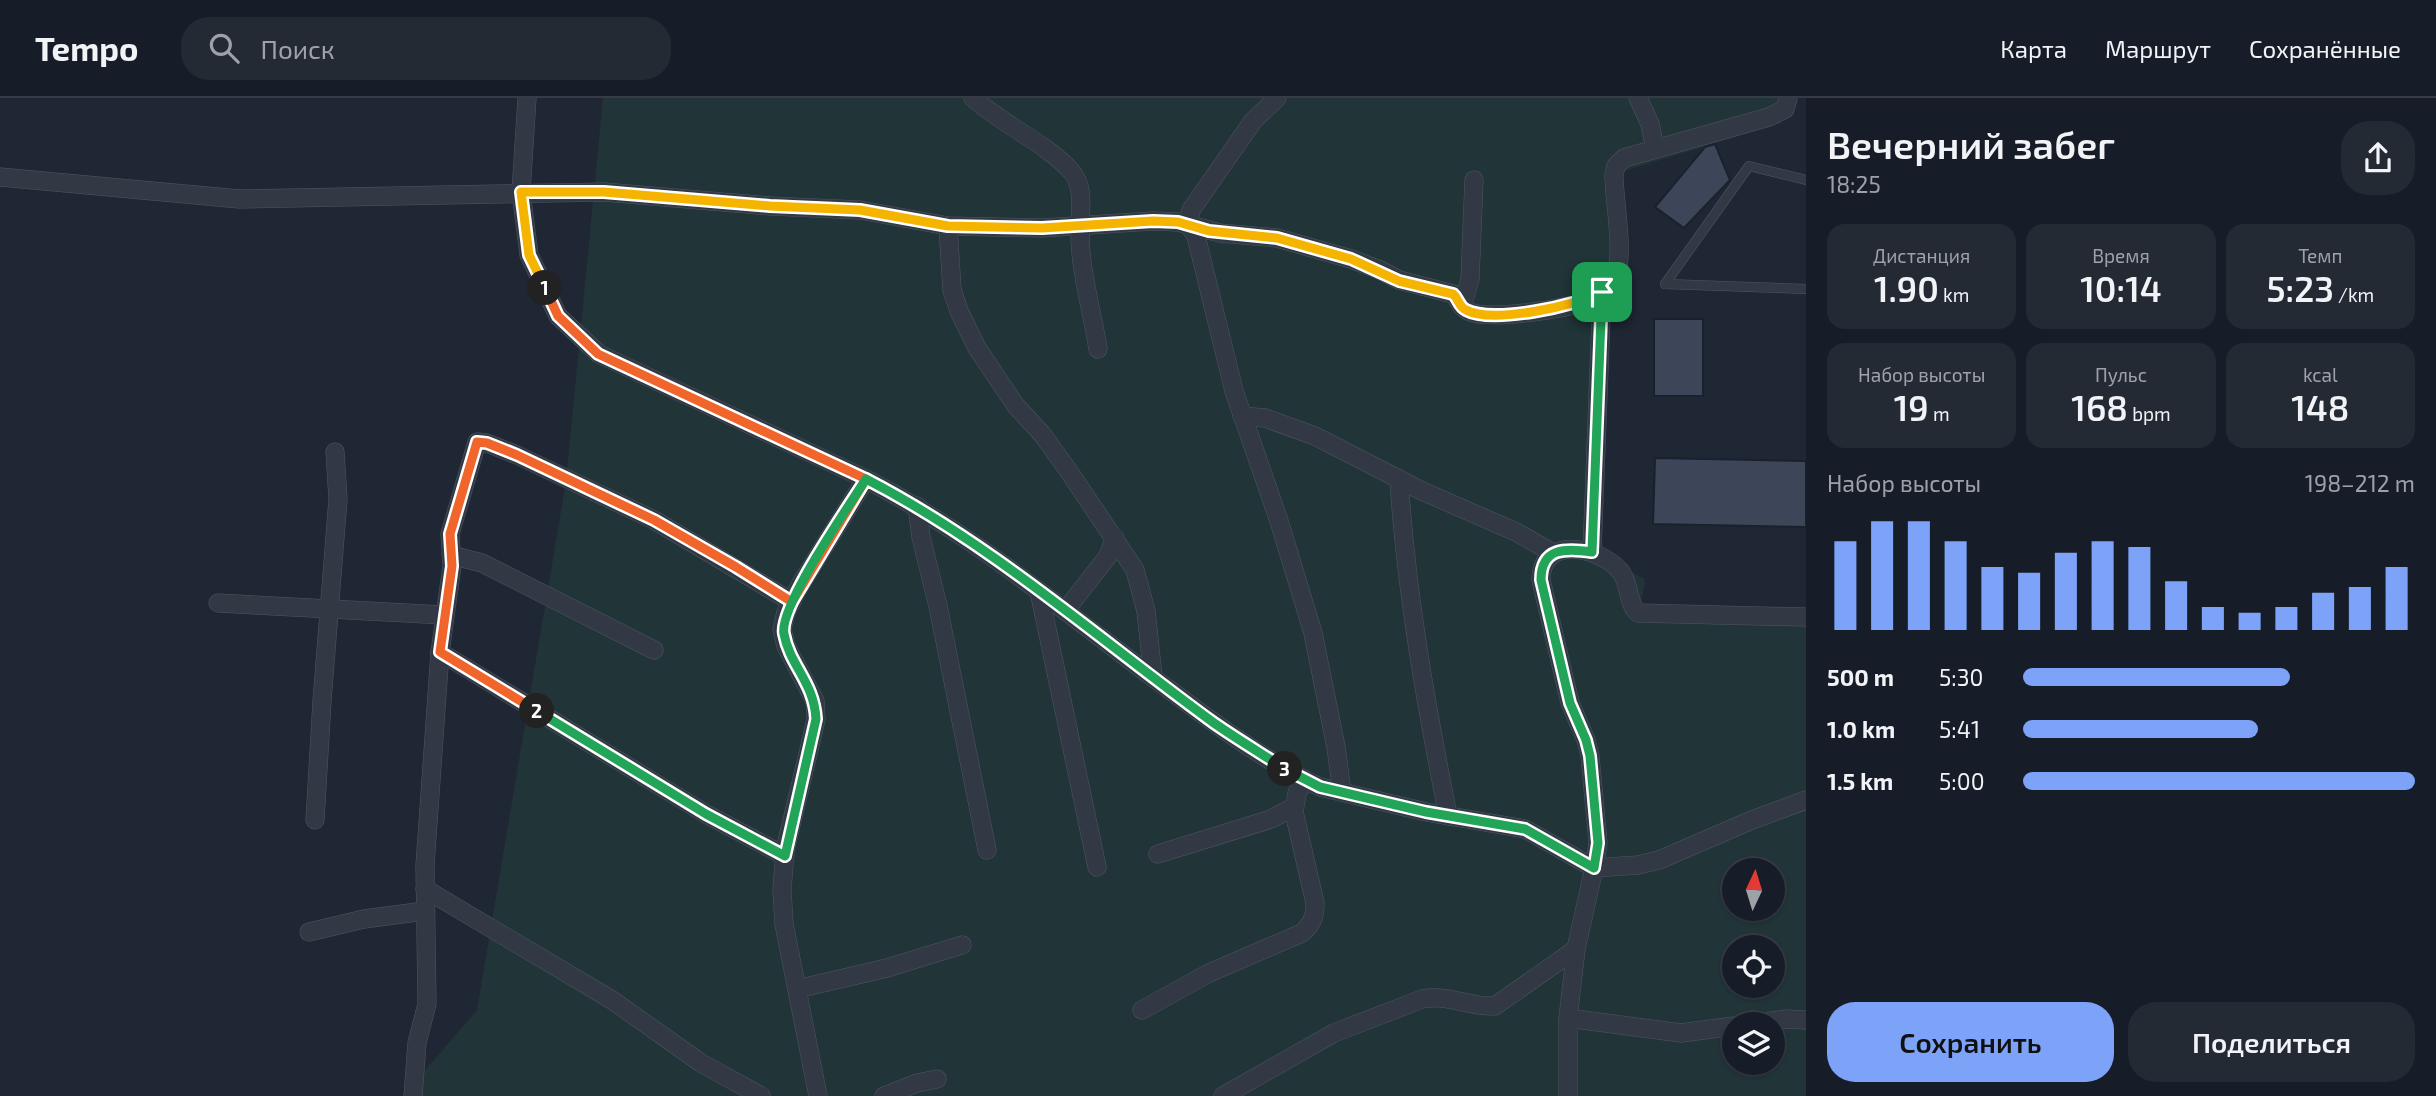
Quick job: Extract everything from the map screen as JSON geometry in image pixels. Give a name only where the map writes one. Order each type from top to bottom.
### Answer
[{"type":"street","points":[[527,98],[521,192],[529,255],[558,316],[598,354],[866,479],[917,506],[1039,591],[1216,724],[1305,780],[1320,787],[1448,816],[1525,829],[1594,868],[1638,865],[1659,860],[1806,800]]},
{"type":"street","points":[[973,98],[990,114],[1055,157],[1073,173],[1080,188],[1083,272],[1098,349]]},
{"type":"street","points":[[1277,98],[1253,121],[1191,210],[1188,224],[1196,236],[1231,382],[1279,521],[1313,633],[1336,747],[1342,792]]},
{"type":"street","points":[[1638,98],[1650,124],[1656,148]]},
{"type":"street","points":[[0,177],[239,199],[604,192],[770,206],[860,210],[948,226],[1042,228],[1153,221],[1188,224],[1209,231],[1277,238],[1351,259],[1399,281],[1453,294],[1462,307],[1487,315],[1557,309],[1587,301],[1602,292],[1615,276],[1618,259],[1614,175],[1616,166],[1623,158],[1779,113],[1785,109],[1788,98]]},
{"type":"street","points":[[1462,307],[1470,279],[1474,180]]},
{"type":"street","points":[[948,226],[952,290],[977,348],[1016,406],[1042,435],[1135,570],[1143,593],[1153,677]]},
{"type":"street","points":[[1592,552],[1602,292]]},
{"type":"street","points":[[1242,416],[1265,418],[1315,436],[1399,479],[1516,532],[1553,553]]},
{"type":"street","points":[[413,1096],[417,1043],[427,1004],[425,889],[440,652],[452,566],[450,534],[477,442],[487,443],[654,520],[792,602]]},
{"type":"street","points":[[316,820],[338,499],[335,452]]},
{"type":"street","points":[[818,1096],[784,924],[782,890],[785,856],[816,719],[815,701],[786,646],[782,629],[792,602],[866,479]]},
{"type":"street","points":[[1399,479],[1402,525],[1421,671],[1448,816]]},
{"type":"street","points":[[917,506],[921,537],[938,606],[987,850]]},
{"type":"street","points":[[1065,611],[1108,556],[1115,538]]},
{"type":"street","points":[[1568,1096],[1568,1018],[1576,949],[1598,843],[1590,756],[1570,703],[1541,580],[1541,569],[1545,560],[1553,553],[1577,550],[1592,552],[1609,561],[1621,572],[1627,583],[1633,608],[1637,613],[1806,617]]},
{"type":"street","points":[[451,555],[482,563],[654,650]]},
{"type":"street","points":[[1039,591],[1097,867]]},
{"type":"street","points":[[218,603],[444,615]]},
{"type":"street","points":[[440,652],[706,814],[785,856]]},
{"type":"street","points":[[1142,1010],[1209,973],[1302,933],[1311,924],[1315,915],[1315,903],[1294,807],[1297,793],[1305,780]]},
{"type":"street","points":[[1158,854],[1271,819],[1294,807]]},
{"type":"street","points":[[425,889],[612,1000],[701,1063],[761,1096]]},
{"type":"street","points":[[309,932],[365,919],[425,911]]},
{"type":"street","points":[[797,989],[887,968],[962,945]]},
{"type":"street","points":[[1223,1096],[1334,1033],[1422,999],[1436,996],[1483,1007],[1495,1006],[1576,949]]},
{"type":"street","points":[[1568,1018],[1681,1033],[1722,1028]]},
{"type":"street","points":[[1785,1019],[1806,1020]]},
{"type":"street","points":[[884,1096],[917,1083],[937,1079]]},
{"type":"lane","points":[[1806,180],[1749,166],[1665,284],[1806,289]]},
{"type":"green space","points":[[603,98],[1783,98],[1781,123],[1621,172],[1625,285],[1605,301],[1602,558],[1645,579],[1640,609],[1806,613],[1806,1096],[403,1096],[477,1010],[566,481]]},
{"type":"building","points":[[1715,144],[1730,180],[1684,228],[1655,207],[1705,147]]},
{"type":"building","points":[[1654,319],[1703,319],[1703,396],[1654,396]]},
{"type":"building","points":[[1655,458],[1806,461],[1806,527],[1653,524]]},
{"type":"route","points":[[1602,292],[1587,301],[1557,309],[1487,315],[1466,310],[1460,306],[1453,294],[1399,281],[1351,259],[1277,238],[1220,233],[1178,222],[1153,221],[1042,228],[948,226],[860,210],[770,206],[604,192],[521,192],[529,255],[558,316],[598,354],[866,479],[792,602],[736,567],[654,520],[607,496],[517,455],[487,443],[477,442],[450,534],[452,566],[440,652],[706,814],[785,856],[816,719],[815,701],[786,646],[782,629],[786,612],[800,585],[866,479],[907,500],[957,532],[1216,724],[1292,773],[1320,787],[1426,812],[1525,829],[1594,868],[1598,843],[1590,756],[1570,703],[1541,580],[1541,569],[1545,560],[1553,553],[1577,550],[1592,552],[1602,292]]}]
